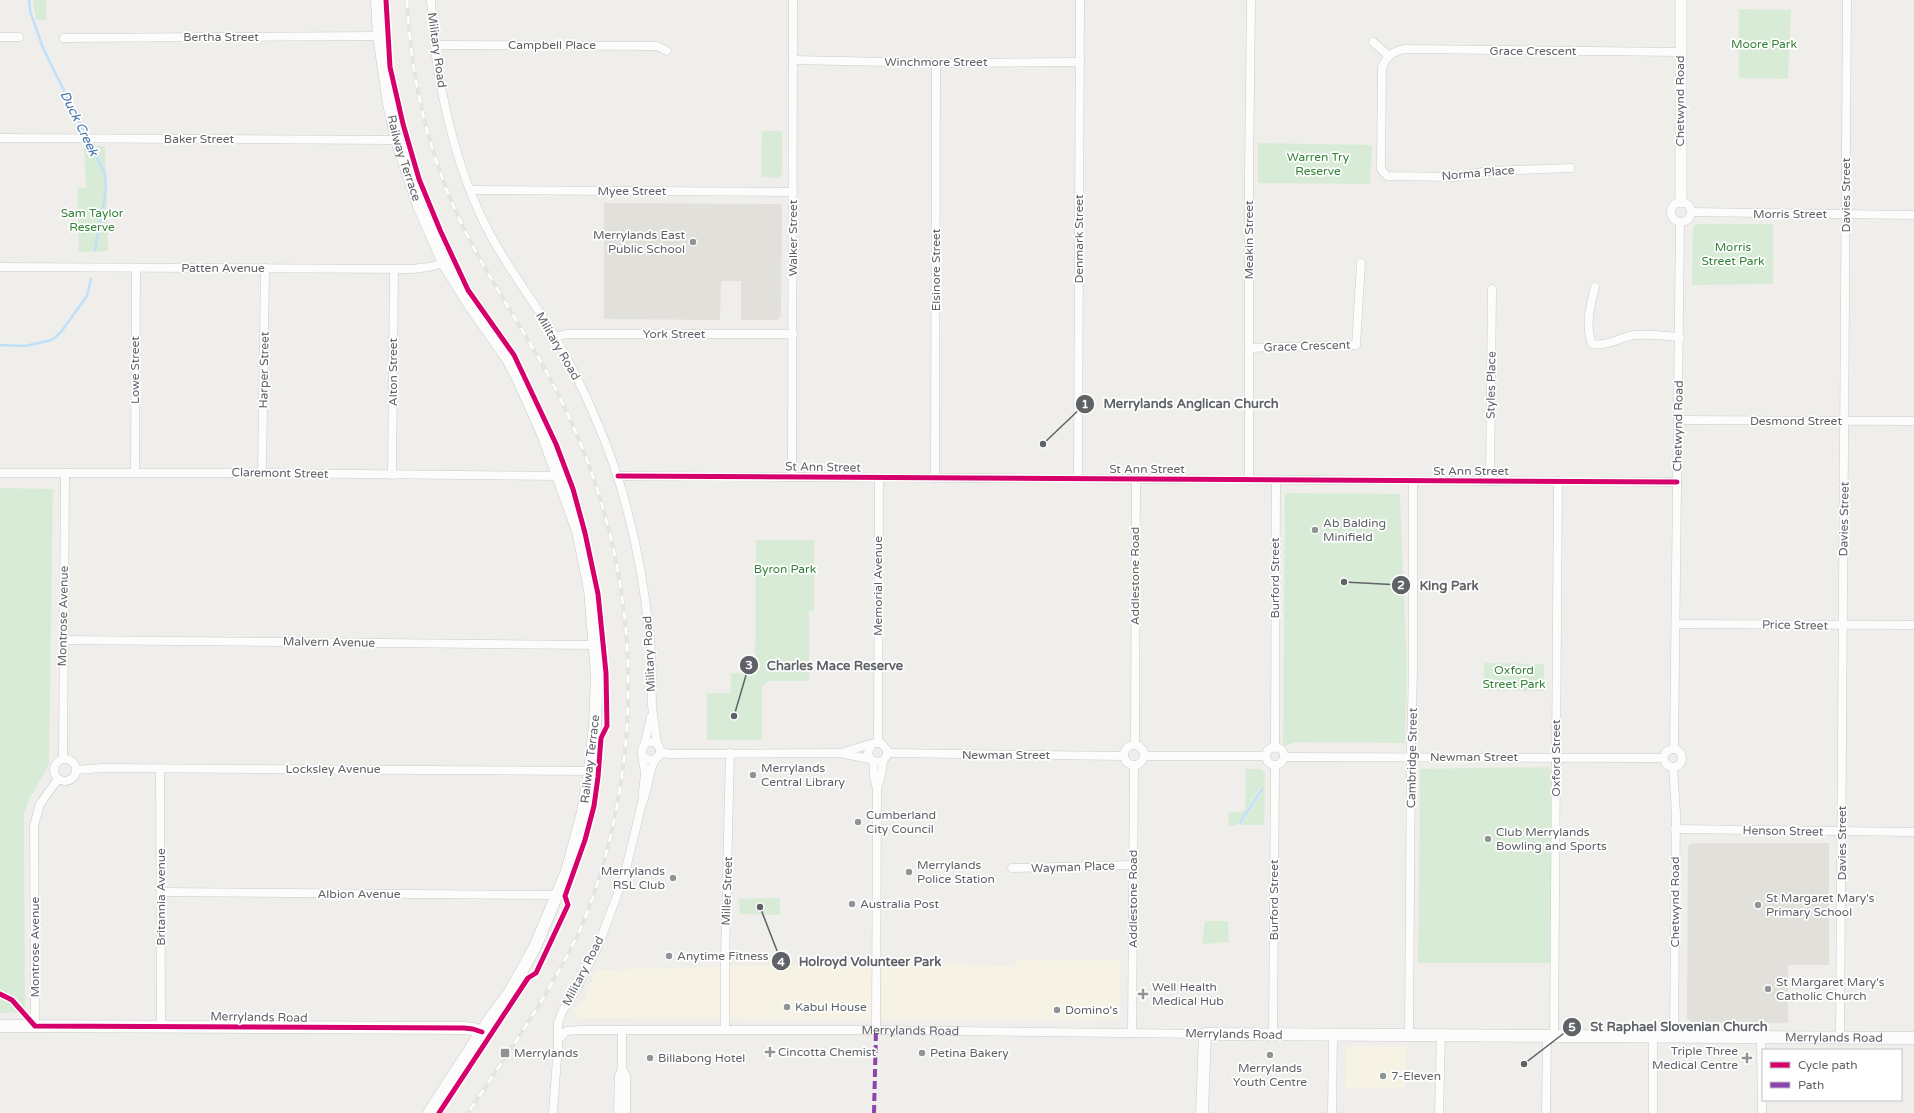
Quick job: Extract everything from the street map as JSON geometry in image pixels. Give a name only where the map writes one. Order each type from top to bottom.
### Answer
[{"type":"main road","name":"Railway Terrace","points":[[377,0],[379,36],[386,89],[397,140],[420,206],[444,262],[470,305],[508,359],[543,434],[578,531],[590,589],[595,644],[597,700],[590,771],[577,836],[567,871],[534,946],[510,992],[429,1113]]},
{"type":"main road","name":"Merrylands Road","points":[[0,1026],[464,1028],[482,1032]]},
{"type":"main road","name":"Merrylands Road","points":[[1205,1034],[1914,1038]]},
{"type":"main road","points":[[1202,1113],[1205,1034]]},
{"type":"street","name":"Military Road","points":[[431,0],[435,45],[447,110],[456,146],[471,190],[491,236],[555,337],[579,382],[598,423],[618,476],[636,548],[646,601],[652,657],[652,704],[656,744]]},
{"type":"street","name":"Walker Street","points":[[792,477],[793,0]]},
{"type":"street","name":"Denmark Street","points":[[1078,478],[1080,0]]},
{"type":"street","name":"Meakin Street","points":[[1249,480],[1249,171],[1251,0]]},
{"type":"street","name":"Chetwynd Road","points":[[1681,0],[1681,202]]},
{"type":"street","name":"Davies Street","points":[[1840,1037],[1847,0]]},
{"type":"street","name":"Bertha Street","points":[[64,38],[379,36]]},
{"type":"street","points":[[0,37],[19,37]]},
{"type":"street","points":[[1373,42],[1389,56]]},
{"type":"street","name":"Campbell Place","points":[[435,45],[657,46],[667,52]]},
{"type":"street","name":"Grace Crescent","points":[[1389,56],[1396,51],[1405,50],[1680,52]]},
{"type":"street","name":"Norma Place","points":[[1389,56],[1382,67],[1381,169],[1384,175],[1392,177],[1454,177],[1488,171],[1571,168]]},
{"type":"street","name":"Winchmore Street","points":[[793,60],[936,63],[1080,62]]},
{"type":"street","name":"Elsinore Street","points":[[935,478],[936,63]]},
{"type":"street","name":"Baker Street","points":[[0,138],[397,140]]},
{"type":"street","name":"Myee Street","points":[[471,190],[793,192]]},
{"type":"street","points":[[1681,202],[1687,204],[1691,212],[1689,218],[1680,222],[1672,217],[1671,210],[1674,204],[1681,202]]},
{"type":"street","name":"Morris Street","points":[[1691,212],[1914,215]]},
{"type":"street","name":"Chetwynd Road","points":[[1674,749],[1680,337],[1680,222]]},
{"type":"street","name":"Patten Avenue","points":[[0,267],[394,269],[429,267],[444,262]]},
{"type":"street","name":"Grace Crescent","points":[[1249,348],[1356,345],[1361,263]]},
{"type":"street","name":"Lowe Street","points":[[135,472],[136,268]]},
{"type":"street","name":"Harper Street","points":[[262,472],[265,268]]},
{"type":"street","name":"Alton Street","points":[[392,475],[394,269]]},
{"type":"street","points":[[1596,287],[1589,315],[1589,334],[1592,344],[1600,346],[1621,338],[1635,336],[1680,337]]},
{"type":"street","name":"Styles Place","points":[[1490,481],[1492,289]]},
{"type":"street","name":"York Street","points":[[555,337],[566,334],[793,334]]},
{"type":"street","name":"Desmond Street","points":[[1678,420],[1914,421]]},
{"type":"street","name":"Claremont Street","points":[[0,473],[262,472],[392,475],[559,476]]},
{"type":"street","name":"Montrose Avenue","points":[[64,760],[63,640],[65,473]]},
{"type":"street","name":"St Ann Street","points":[[618,476],[1677,482]]},
{"type":"street","name":"Memorial Avenue","points":[[874,744],[879,478]]},
{"type":"street","name":"Addlestone Road","points":[[1135,745],[1136,479]]},
{"type":"street","name":"Burford Street","points":[[1275,748],[1276,480]]},
{"type":"street","name":"Cambridge Street","points":[[1409,1034],[1411,757],[1414,670],[1414,481]]},
{"type":"street","name":"Oxford Street","points":[[1546,1113],[1550,1036],[1556,757],[1558,481]]},
{"type":"street","name":"Price Street","points":[[1676,624],[1843,626],[1914,625]]},
{"type":"street","name":"Malvern Avenue","points":[[63,640],[595,644]]},
{"type":"street","name":"Military Road","points":[[645,743],[649,728],[652,704]]},
{"type":"street","points":[[658,755],[656,744],[651,741],[645,743],[642,748],[642,754],[649,760],[658,755],[668,754],[839,753],[882,761]]},
{"type":"street","points":[[839,753],[874,744],[884,745],[887,753],[882,761],[881,775],[877,789]]},
{"type":"street","points":[[874,744],[868,753],[872,760],[877,789],[876,1030]]},
{"type":"street","points":[[1135,745],[1141,747],[1145,756],[1140,764],[1134,766],[1128,764],[1124,756],[1126,750],[1135,745]]},
{"type":"street","points":[[1275,748],[1282,751],[1284,757],[1282,762],[1275,765],[1270,763],[1266,756],[1268,751],[1275,748]]},
{"type":"street","points":[[1674,749],[1681,754],[1682,760],[1679,765],[1673,767],[1666,764],[1664,758],[1667,751],[1674,749]]},
{"type":"street","name":"Miller Street","points":[[725,1029],[725,958],[730,753]]},
{"type":"street","name":"Newman Street","points":[[887,753],[1124,756]]},
{"type":"street","name":"Military Road","points":[[558,1039],[558,1023],[563,1010],[574,993],[598,946],[624,876],[642,803],[644,773],[642,754]]},
{"type":"street","name":"Military Road","points":[[642,803],[648,791],[653,763],[658,755]]},
{"type":"street","points":[[1145,756],[1266,756]]},
{"type":"street","name":"Newman Street","points":[[1284,757],[1664,758]]},
{"type":"street","points":[[64,760],[71,761],[77,770],[75,777],[69,781],[58,779],[55,773],[55,766],[64,760]]},
{"type":"street","name":"Burford Street","points":[[1272,1034],[1275,765]]},
{"type":"street","name":"Addlestone Road","points":[[1132,1033],[1134,766]]},
{"type":"street","name":"Chetwynd Road","points":[[1673,767],[1675,829],[1674,1036]]},
{"type":"street","name":"Locksley Avenue","points":[[77,770],[103,768],[160,768],[590,771]]},
{"type":"street","name":"Britannia Avenue","points":[[160,768],[162,892],[161,1026]]},
{"type":"street","name":"Montrose Avenue","points":[[35,1026],[34,826],[40,804],[58,779]]},
{"type":"street","name":"Henson Street","points":[[1675,829],[1914,832]]},
{"type":"street","name":"Wayman Place","points":[[1012,868],[1134,865]]},
{"type":"street","name":"Albion Avenue","points":[[162,892],[557,895]]},
{"type":"street","name":"Merrylands Road","points":[[558,1039],[566,1031],[572,1030],[725,1029],[1205,1034]]},
{"type":"street","points":[[618,1113],[619,1076],[622,1069],[622,1030]]},
{"type":"street","points":[[1332,1113],[1333,1034]]},
{"type":"street","points":[[1439,1113],[1440,1035]]},
{"type":"street","points":[[1653,1036],[1653,1113]]},
{"type":"street","points":[[1761,1037],[1762,1113]]},
{"type":"street","points":[[553,1113],[558,1039]]},
{"type":"street","points":[[622,1069],[626,1076],[626,1113]]},
{"type":"shaded area","name":"Merrylands East Public School","points":[[604,203],[782,204],[781,316],[777,320],[741,320],[741,281],[721,281],[720,320],[604,319]]},
{"type":"shaded area","name":"St Margaret Mary's Primary School","points":[[1692,843],[1829,843],[1829,965],[1788,965],[1788,1023],[1691,1022],[1687,1019],[1688,846]]},
{"type":"shaded area","points":[[1015,960],[1120,961],[1120,1017],[1116,1019],[885,1020],[578,1018],[574,1012],[584,999],[597,970],[862,963],[965,963],[965,965],[1015,966]]},
{"type":"shaded area","points":[[1350,1046],[1406,1047],[1405,1089],[1345,1088],[1346,1049]]},
{"type":"green space","points":[[33,0],[46,0],[46,20],[36,20]]},
{"type":"green space","name":"Moore Park","points":[[1739,9],[1791,10],[1788,79],[1739,78]]},
{"type":"green space","points":[[762,131],[782,131],[782,174],[778,178],[761,177]]},
{"type":"green space","name":"Warren Try Reserve","points":[[1258,143],[1372,145],[1370,184],[1258,183]]},
{"type":"green space","name":"Sam Taylor Reserve","points":[[84,146],[105,146],[108,251],[79,252],[77,188],[86,188]]},
{"type":"green space","name":"Morris Street Park","points":[[1697,224],[1773,224],[1773,284],[1692,285],[1693,227]]},
{"type":"green space","points":[[0,488],[53,489],[49,765],[29,799],[24,814],[25,1012],[0,1013]]},
{"type":"green space","points":[[1285,493],[1400,494],[1407,670],[1405,743],[1295,742],[1283,747]]},
{"type":"green space","name":"Byron Park","points":[[756,540],[814,540],[814,611],[809,611],[809,681],[768,681],[762,687],[762,740],[707,740],[707,693],[731,693],[731,673],[755,673]]},
{"type":"green space","name":"Oxford Street Park","points":[[1484,663],[1544,664],[1544,691],[1483,690]]},
{"type":"green space","points":[[1550,767],[1554,963],[1418,963],[1420,769]]},
{"type":"green space","points":[[1246,769],[1261,769],[1265,773],[1264,825],[1241,825],[1263,791],[1260,788],[1237,825],[1229,826],[1228,813],[1242,812],[1245,809]]},
{"type":"green space","points":[[739,899],[780,899],[780,915],[740,914]]},
{"type":"green space","points":[[1205,921],[1228,921],[1229,942],[1202,944]]},
{"type":"waterway","name":"Duck Creek","points":[[29,0],[30,11],[43,48],[105,174],[106,190],[95,250]]},
{"type":"waterway","name":"Duck Creek","points":[[0,345],[25,346],[52,340],[61,332],[87,296],[91,279]]},
{"type":"waterway","points":[[1240,823],[1262,789]]},
{"type":"railway","points":[[407,0],[409,30],[418,89],[424,118],[441,176],[475,251],[533,348],[555,388],[579,440],[598,493],[613,546],[623,601],[628,657],[628,713],[623,769],[610,839],[594,894],[578,934],[554,980],[468,1113]]},
{"type":"marked path","points":[[874,1113],[876,1030]]},
{"type":"cycle path","points":[[386,0],[390,67],[403,124],[419,179],[440,230],[468,290],[514,355],[556,444],[573,489],[585,533],[598,594],[606,673],[607,726],[601,738],[594,806],[585,840],[565,896],[568,905],[536,973],[528,978],[439,1113]]},
{"type":"cycle path","points":[[618,476],[1677,482]]},
{"type":"cycle path","points":[[0,994],[12,1000],[35,1026],[464,1028],[482,1032]]},
{"type":"place","name":"Merrylands East Public School","points":[[693,242]]},
{"type":"place","name":"Merrylands Anglican Church","points":[[1043,444]]},
{"type":"place","name":"Ab Balding Minifield","points":[[1315,530]]},
{"type":"place","name":"King Park","points":[[1344,582]]},
{"type":"place","name":"Charles Mace Reserve","points":[[734,716]]},
{"type":"place","name":"Merrylands Central Library","points":[[753,775]]},
{"type":"place","name":"Cumberland City Council","points":[[858,822]]},
{"type":"place","name":"Club Merrylands Bowling and Sports","points":[[1488,839]]},
{"type":"place","name":"Merrylands Police Station","points":[[909,872]]},
{"type":"place","name":"Merrylands RSL Club","points":[[673,878]]},
{"type":"place","name":"Australia Post","points":[[852,904]]},
{"type":"place","name":"St Margaret Mary's Primary School","points":[[1758,905]]},
{"type":"place","name":"Holroyd Volunteer Park","points":[[760,907]]},
{"type":"place","name":"Anytime Fitness","points":[[669,956]]},
{"type":"place","name":"St Margaret Mary's Catholic Church","points":[[1768,989]]},
{"type":"place","name":"Well Health Medical Hub","points":[[1143,994]]},
{"type":"place","name":"Kabul House","points":[[787,1007]]},
{"type":"place","name":"Domino's","points":[[1057,1010]]},
{"type":"place","name":"Cincotta Chemist","points":[[770,1052]]},
{"type":"place","name":"Merrylands","points":[[505,1053]]},
{"type":"place","name":"Petina Bakery","points":[[922,1053]]},
{"type":"place","name":"Merrylands Youth Centre","points":[[1270,1055]]},
{"type":"place","name":"Billabong Hotel","points":[[650,1058]]},
{"type":"place","name":"Triple Three Medical Centre","points":[[1747,1058]]},
{"type":"place","name":"St Raphael Slovenian Church","points":[[1524,1064]]},
{"type":"place","name":"7-Eleven","points":[[1383,1076]]}]
